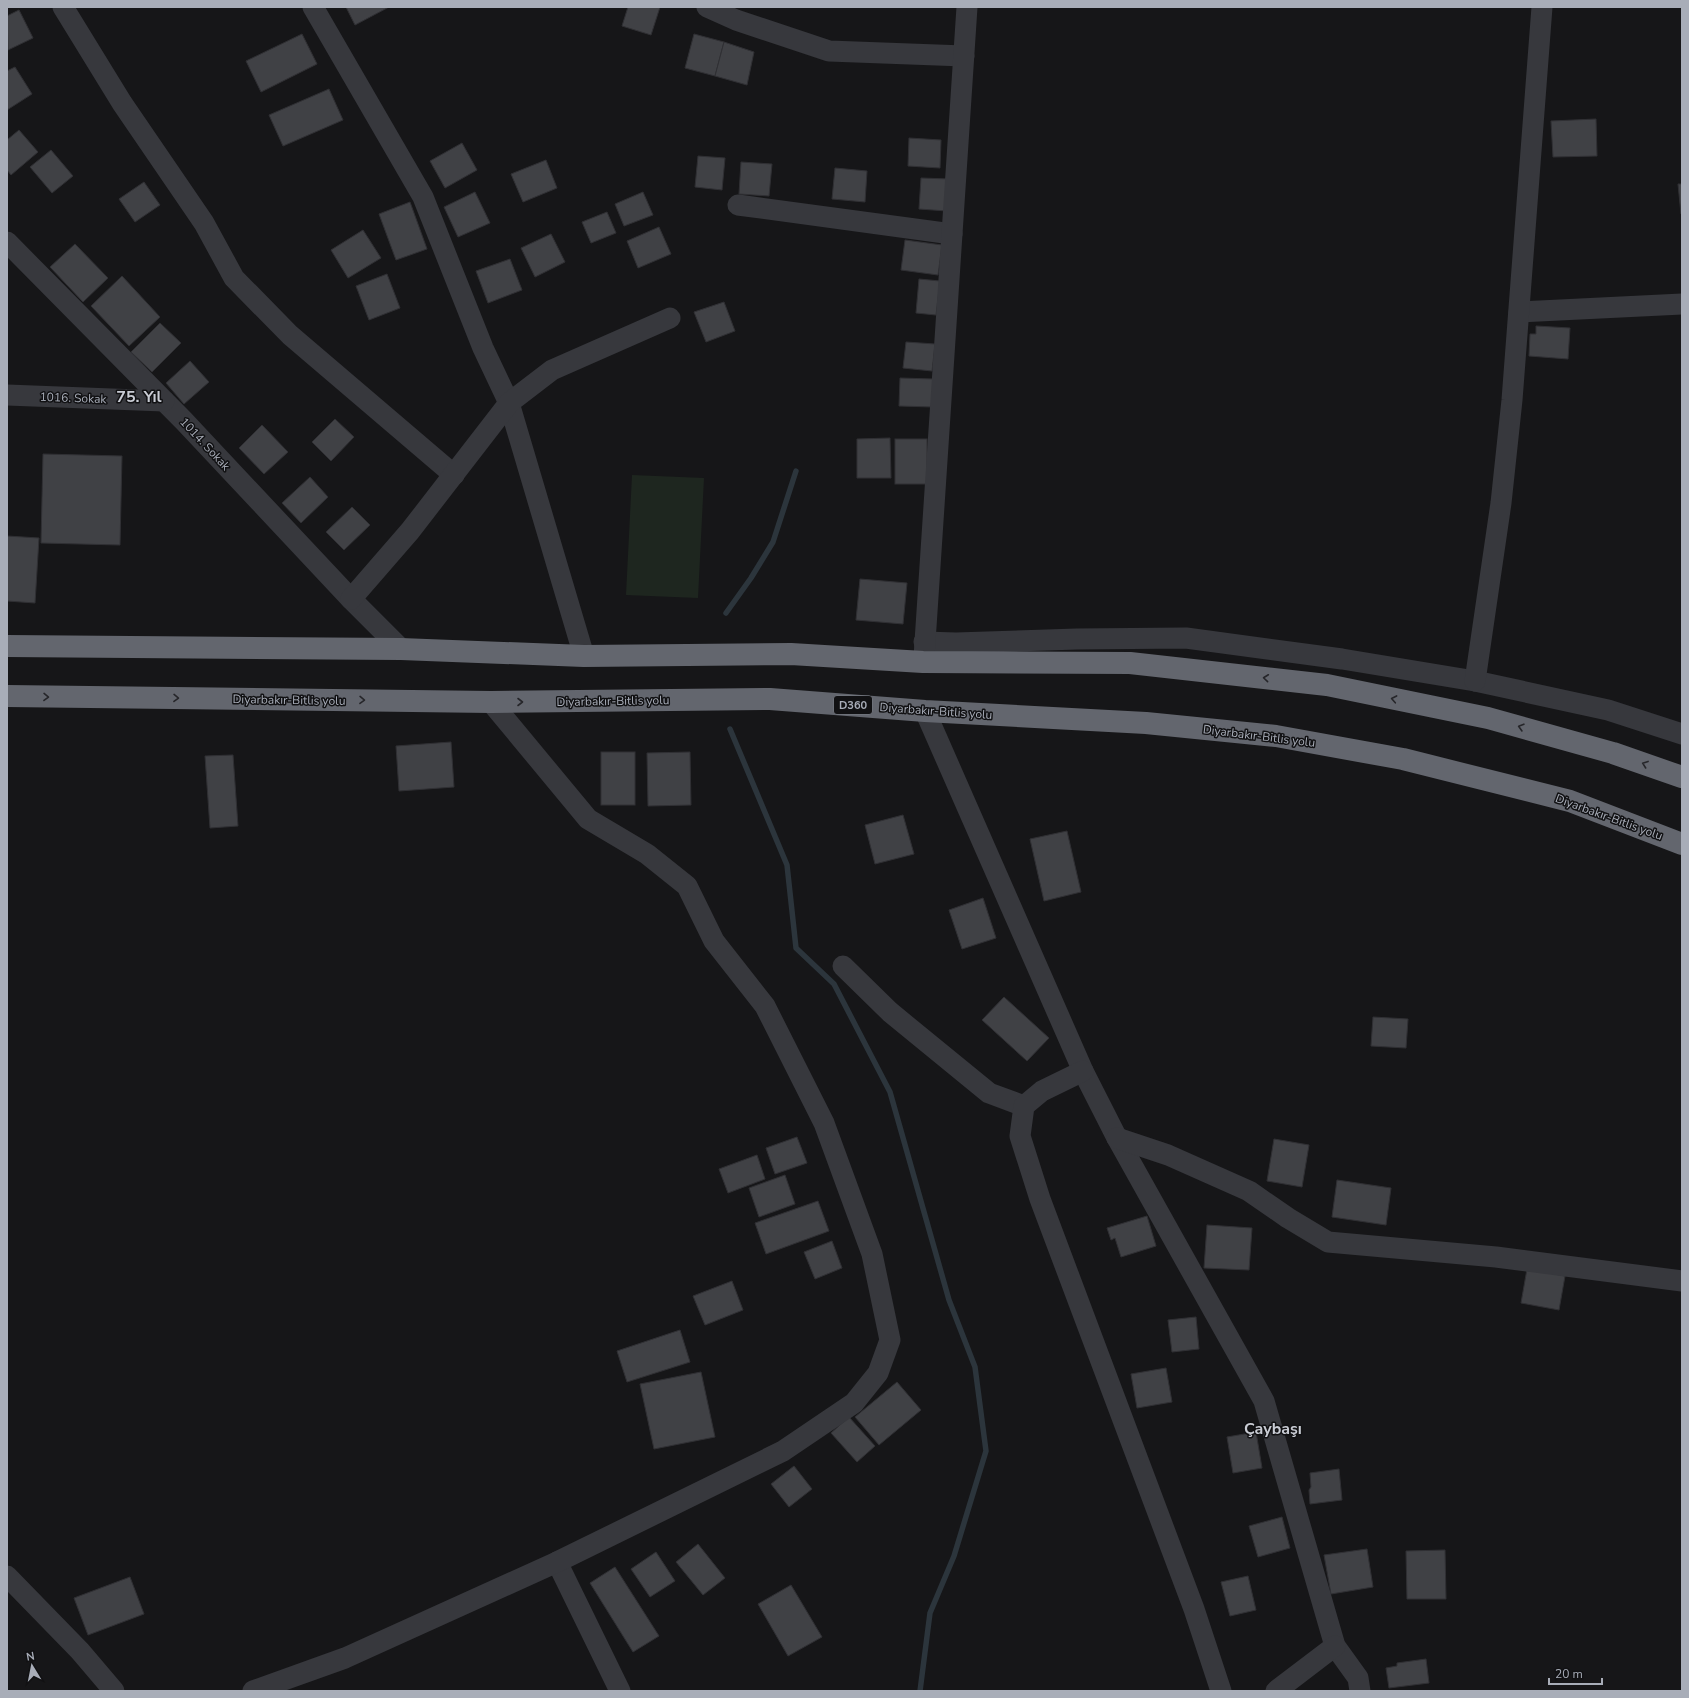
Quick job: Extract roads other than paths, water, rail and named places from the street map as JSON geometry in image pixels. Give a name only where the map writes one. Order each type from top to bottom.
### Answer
[{"type":"highway","points":[[7,646],[401,649],[584,656],[924,652],[1130,663],[1327,685],[1488,718],[1613,753],[1682,777]]},
{"type":"highway","name":"Diyarbakır-Bitlis yolu","points":[[7,696],[490,702],[770,699],[925,711],[1146,722],[1291,738],[1404,759],[1570,801],[1682,844]]},
{"type":"street","points":[[63,7],[122,104],[204,223],[234,278],[290,335],[454,475]]},
{"type":"street","points":[[313,7],[423,197],[483,348],[508,403],[584,656]]},
{"type":"street","points":[[707,7],[736,20],[829,51],[964,56]]},
{"type":"street","points":[[967,7],[924,652],[956,643],[1077,639],[1186,638],[1342,659],[1475,681],[1608,710],[1682,734]]},
{"type":"street","points":[[1475,681],[1502,503],[1519,312],[1542,7]]},
{"type":"street","points":[[738,205],[952,234]]},
{"type":"street","name":"1014. Sokak","points":[[7,242],[164,401],[401,649]]},
{"type":"street","points":[[1519,312],[1682,304]]},
{"type":"street","points":[[351,598],[410,531],[508,403],[552,370],[670,318]]},
{"type":"street","name":"1016. Sokak","points":[[7,396],[164,401]]},
{"type":"street","points":[[253,1691],[345,1658],[556,1562],[783,1452],[854,1403],[878,1372],[890,1340],[872,1254],[824,1123],[765,1006],[714,941],[687,886],[647,854],[588,819],[490,702]]},
{"type":"street","points":[[925,711],[1083,1071],[1117,1138],[1264,1402],[1335,1646],[1358,1678],[1360,1691]]},
{"type":"street","points":[[843,966],[890,1012],[989,1093],[1024,1106]]},
{"type":"street","points":[[1083,1071],[1042,1091],[1024,1106],[1020,1136],[1028,1164],[1194,1609],[1221,1691]]},
{"type":"street","points":[[1117,1138],[1168,1155],[1249,1191],[1288,1218],[1328,1242],[1496,1257],[1682,1281]]},
{"type":"street","points":[[556,1562],[620,1691]]},
{"type":"street","points":[[7,1576],[80,1651],[114,1691]]},
{"type":"street","points":[[1276,1691],[1335,1646]]},
{"type":"waterway","points":[[726,613],[751,578],[773,542],[796,471]]},
{"type":"waterway","points":[[730,729],[787,865],[796,948],[834,984],[890,1092],[949,1300],[975,1367],[986,1451],[954,1556],[930,1613],[920,1691]]},
{"type":"district","name":"75. Yıl","points":[[139,396]]},
{"type":"district","name":"Çaybaşı","points":[[1273,1428]]}]
